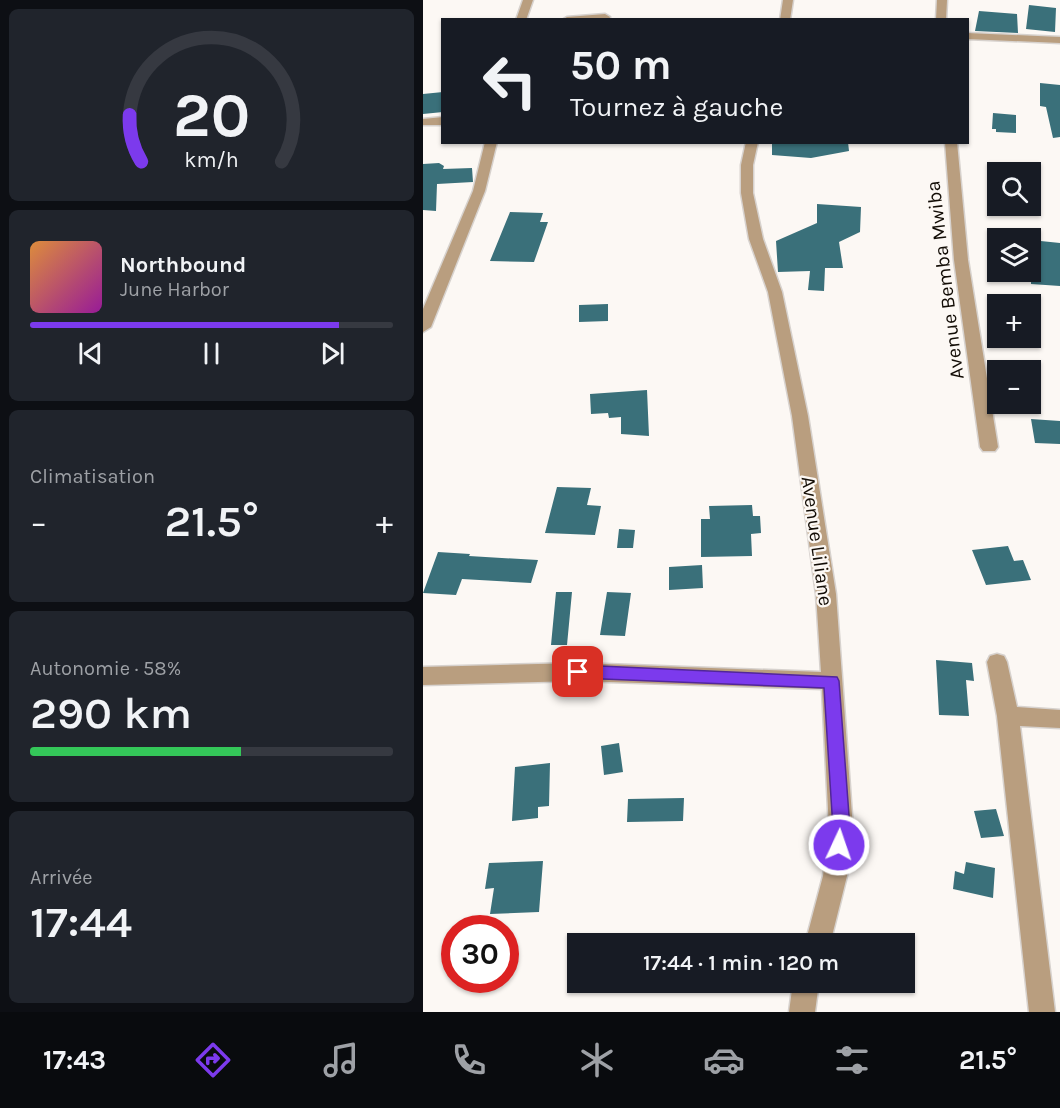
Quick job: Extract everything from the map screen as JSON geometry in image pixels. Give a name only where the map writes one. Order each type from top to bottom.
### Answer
[{"type":"street","points":[[522,18],[528,0]]},
{"type":"street","points":[[785,18],[789,0]]},
{"type":"street","points":[[941,18],[942,0]]},
{"type":"street","points":[[592,18],[605,17]]},
{"type":"street","points":[[969,36],[1060,40]]},
{"type":"street","points":[[426,122],[441,121]]},
{"type":"street","points":[[424,326],[479,191],[491,144]]},
{"type":"street","name":"Avenue Liliane","points":[[752,144],[747,165],[747,193],[756,239],[775,292],[800,417],[826,594],[841,829],[835,876],[820,933]]},
{"type":"street","name":"Avenue Bemba Mwiba","points":[[951,144],[961,260],[989,447]]},
{"type":"street","points":[[997,662],[1008,716],[1042,1012]]},
{"type":"street","points":[[423,676],[578,672],[831,681]]},
{"type":"street","points":[[1008,716],[1060,719]]},
{"type":"street","points":[[803,1012],[805,993]]},
{"type":"building","points":[[1029,5],[1056,8],[1055,32],[1026,29]]},
{"type":"building","points":[[979,11],[1017,14],[1018,33],[975,31]]},
{"type":"building","points":[[1040,83],[1060,85],[1060,137],[1053,138],[1046,107],[1040,106]]},
{"type":"building","points":[[441,92],[441,112],[423,114],[423,94]]},
{"type":"building","points":[[993,113],[1016,115],[1016,133],[996,132],[996,129],[992,129]]},
{"type":"building","points":[[772,144],[848,144],[849,151],[811,158],[772,155]]},
{"type":"building","points":[[439,163],[444,166],[443,169],[472,168],[473,182],[437,184],[436,211],[423,210],[423,164]]},
{"type":"building","points":[[817,204],[861,207],[860,232],[839,242],[843,268],[825,268],[824,291],[808,290],[810,271],[778,272],[776,241],[817,223]]},
{"type":"building","points":[[510,212],[543,213],[540,222],[548,222],[534,262],[490,261]]},
{"type":"building","points":[[1041,241],[1060,243],[1060,286],[1031,284],[1031,282],[1041,282]]},
{"type":"building","points":[[608,304],[608,321],[579,322],[579,305]]},
{"type":"building","points":[[647,390],[649,436],[621,434],[621,417],[609,418],[608,413],[591,414],[590,394]]},
{"type":"building","points":[[1031,419],[1060,421],[1060,444],[1035,443]]},
{"type":"building","points":[[557,487],[591,488],[587,505],[601,506],[595,535],[545,533]]},
{"type":"building","points":[[752,505],[753,516],[760,516],[761,533],[751,534],[752,556],[701,557],[701,519],[710,519],[709,506]]},
{"type":"building","points":[[619,529],[635,530],[633,548],[617,548]]},
{"type":"building","points":[[1008,546],[1014,561],[1023,560],[1031,580],[986,585],[972,550]]},
{"type":"building","points":[[438,552],[538,560],[531,583],[462,579],[456,595],[423,593]]},
{"type":"building","points":[[702,565],[703,588],[669,590],[669,567]]},
{"type":"building","points":[[556,592],[572,592],[567,645],[551,645]]},
{"type":"building","points":[[607,592],[631,593],[625,636],[600,635]]},
{"type":"building","points":[[936,660],[972,663],[974,681],[966,680],[969,716],[939,715]]},
{"type":"building","points":[[619,743],[623,772],[604,775],[601,746]]},
{"type":"building","points":[[550,763],[549,806],[538,807],[538,818],[512,821],[515,767]]},
{"type":"building","points":[[684,798],[683,821],[627,822],[628,799]]},
{"type":"building","points":[[996,809],[1004,836],[981,838],[974,811]]},
{"type":"building","points":[[543,861],[539,912],[490,914],[494,888],[485,889],[489,863]]},
{"type":"building","points":[[966,862],[995,868],[993,898],[953,889],[955,871],[964,874]]},
{"type":"route","points":[[578,672],[831,681],[841,829],[839,845]]}]
